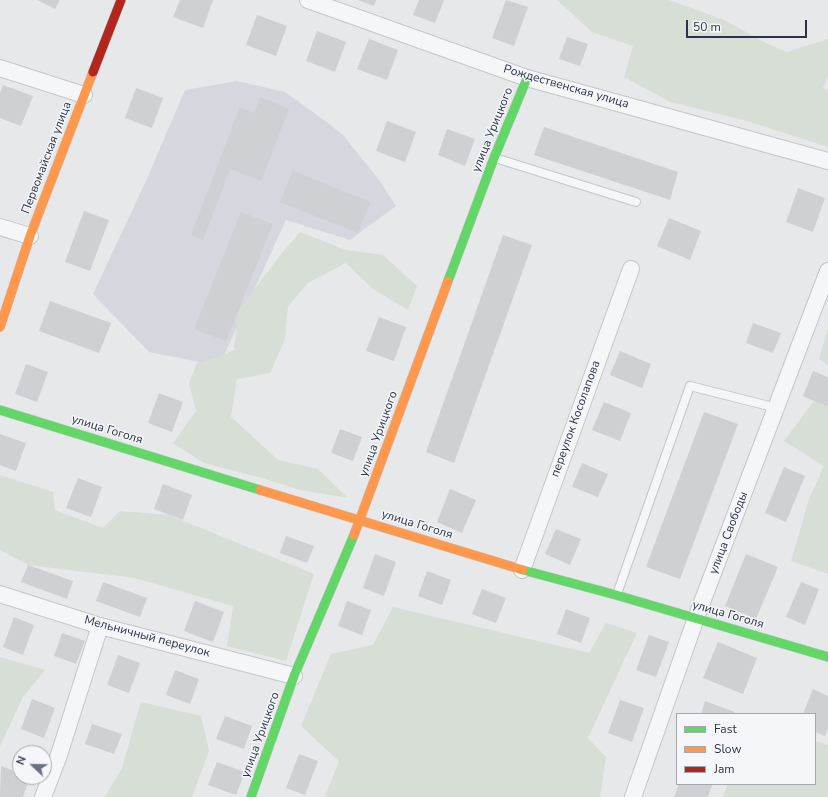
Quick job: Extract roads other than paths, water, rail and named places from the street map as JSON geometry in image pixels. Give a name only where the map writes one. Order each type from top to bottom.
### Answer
[{"type":"street","name":"Первомайская улица","points":[[0,327],[30,236],[120,0]]},
{"type":"street","name":"Рождественская улица","points":[[308,0],[527,78],[828,161]]},
{"type":"street","points":[[0,68],[84,95]]},
{"type":"street","name":"улица Урицкого","points":[[252,797],[294,676],[360,520],[494,158],[527,78]]},
{"type":"street","points":[[0,227],[30,236]]},
{"type":"street","name":"переулок Косолапова","points":[[522,570],[631,269]]},
{"type":"street","name":"улица Свободы","points":[[633,797],[696,618],[828,271]]},
{"type":"street","name":"улица Гоголя","points":[[0,410],[522,570],[616,595],[828,657]]},
{"type":"street","name":"Мельничный переулок","points":[[0,594],[100,626],[294,676]]},
{"type":"street","points":[[43,797],[58,758],[100,626]]},
{"type":"lane","points":[[494,158],[636,202]]},
{"type":"lane","points":[[616,595],[690,386],[776,408]]}]
